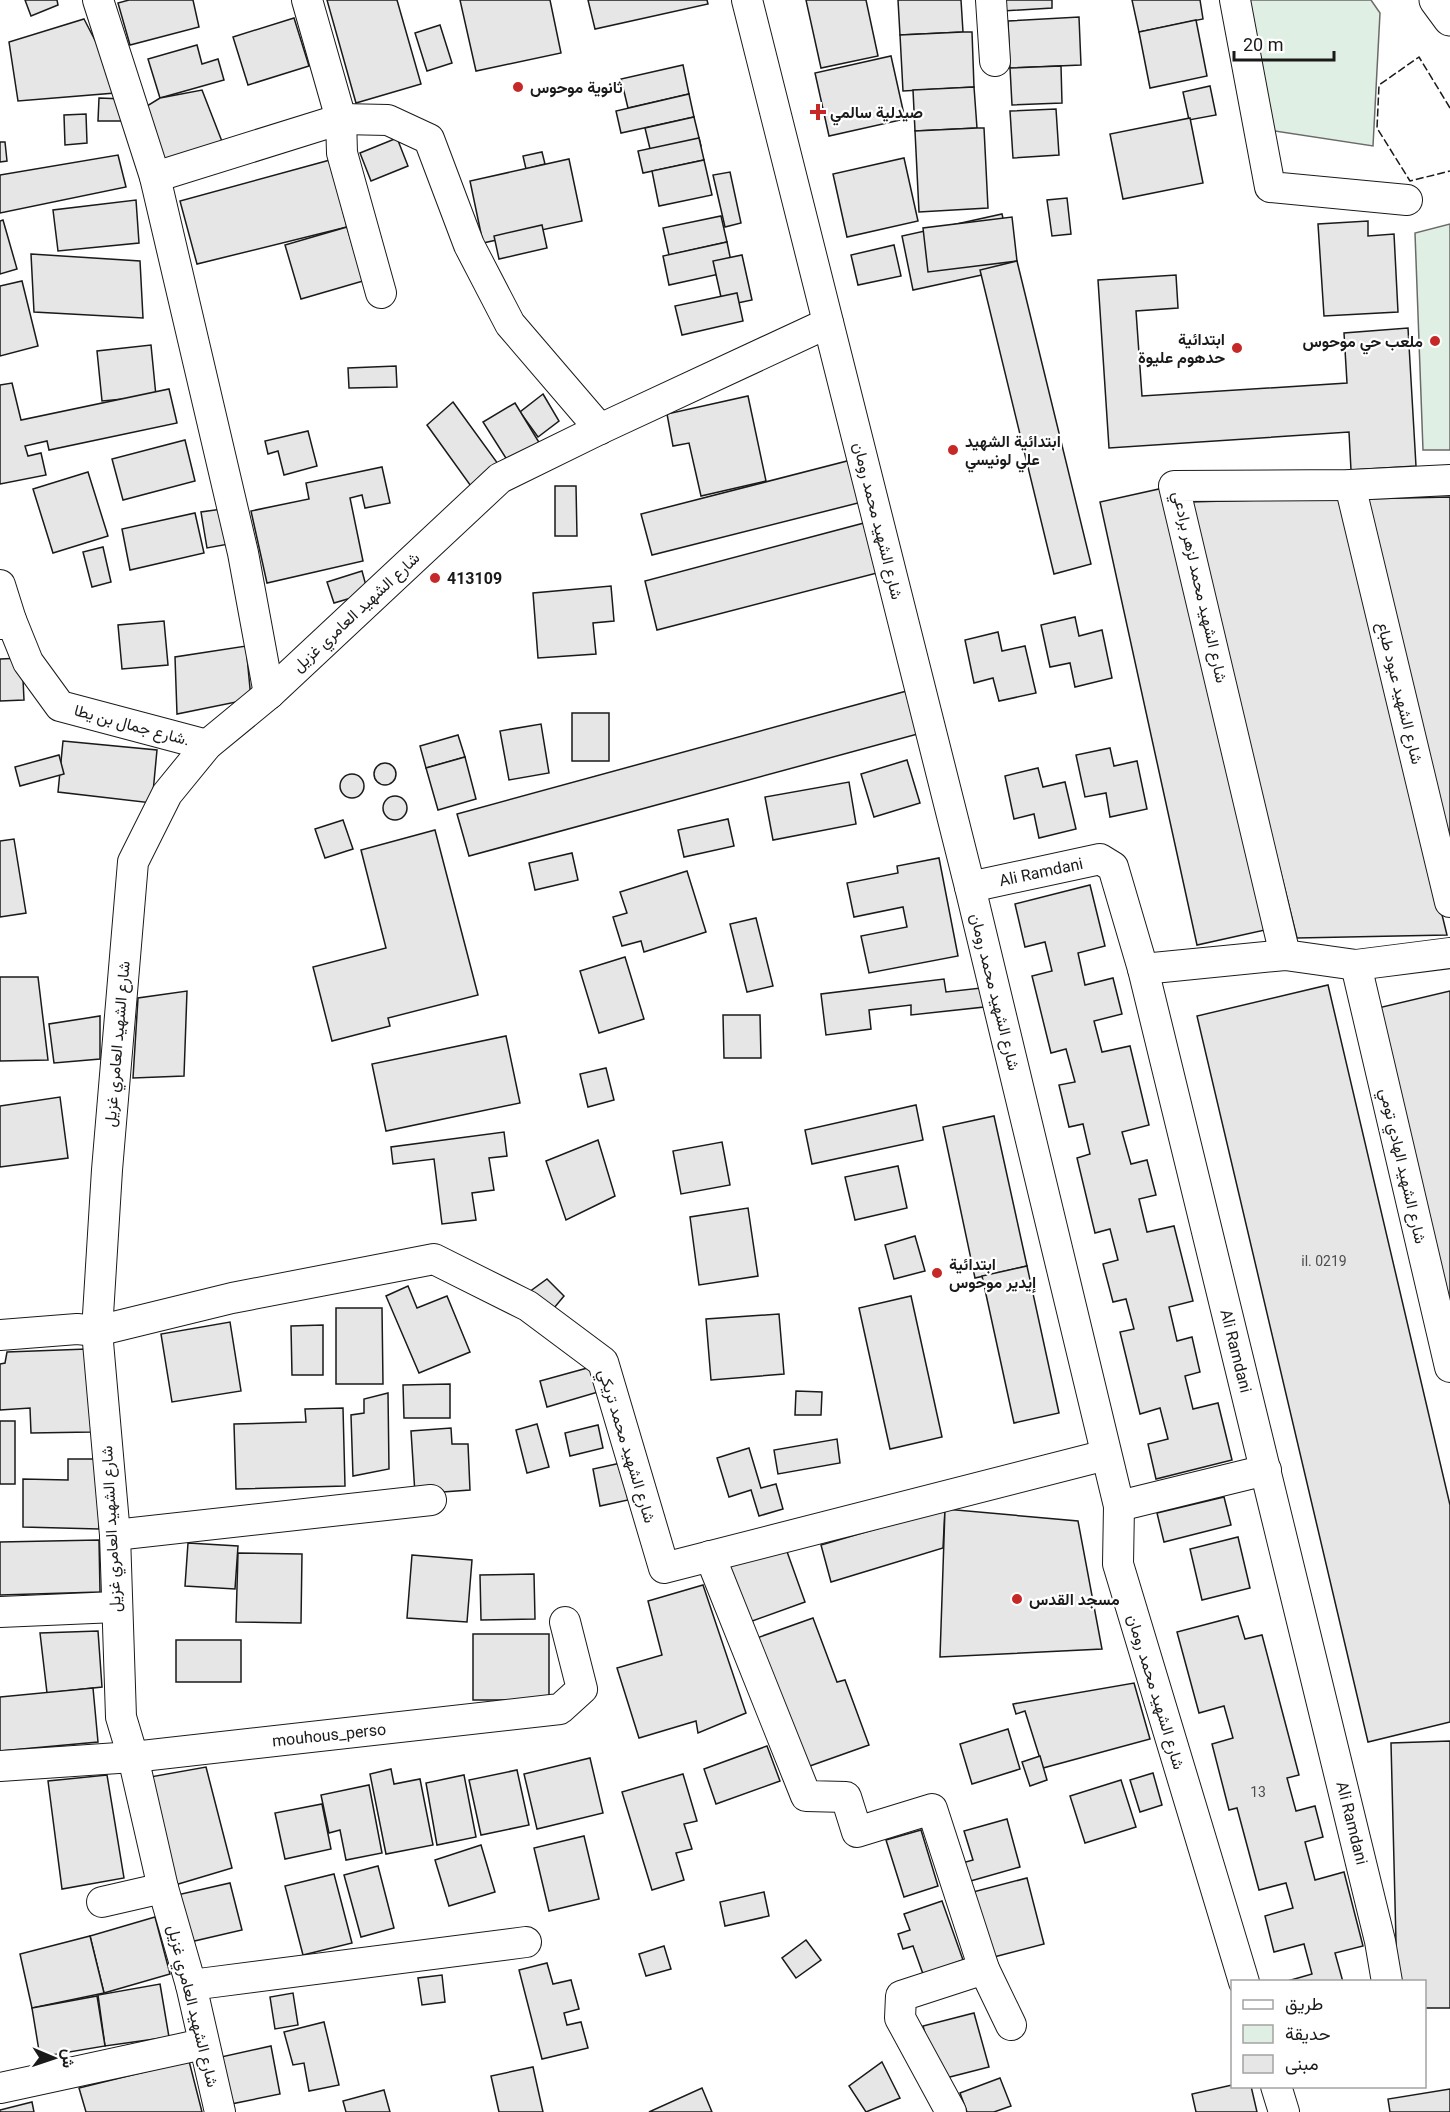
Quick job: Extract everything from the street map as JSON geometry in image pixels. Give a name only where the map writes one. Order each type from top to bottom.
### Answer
[{"type":"highway","points":[[1436,0],[1450,19]]},
{"type":"street","points":[[98,0],[155,177],[243,553],[269,694]]},
{"type":"street","points":[[307,0],[341,119],[342,153],[381,293]]},
{"type":"street","name":"شارع الشهيد محمد رومان","points":[[747,0],[970,887],[1119,1506],[1118,1564],[1243,1980]]},
{"type":"street","points":[[991,0],[996,61]]},
{"type":"street","points":[[1235,0],[1270,187],[1407,200]]},
{"type":"street","points":[[155,177],[341,119],[388,120],[429,139],[469,245],[510,324],[600,429]]},
{"type":"street","name":"شارع الشهيد العامري غزيل","points":[[220,2112],[191,1985],[163,1888],[134,1757],[122,1717],[115,1534],[97,1331],[110,1134],[133,862],[166,794],[207,745],[269,694],[500,478],[600,429],[828,324]]},
{"type":"street","name":"شارع الشهيد محمد لزهر برادعي","points":[[1285,954],[1174,486],[1350,484],[1450,480]]},
{"type":"street","name":"شارع الشهيد عبود طباع","points":[[1350,484],[1450,902]]},
{"type":"street","name":"شارع جمال بن يطا.","points":[[0,585],[6,622],[28,662],[60,706],[207,745]]},
{"type":"street","name":"Ali Ramdani","points":[[970,887],[1100,859],[1107,861],[1113,867],[1143,969],[1378,1930],[1387,1980]]},
{"type":"street","points":[[1143,969],[1285,954],[1356,965],[1450,953]]},
{"type":"street","name":"شارع الشهيد الهادي تومي","points":[[1356,965],[1450,1367]]},
{"type":"street","name":"شارع الشهيد محمد تريكي","points":[[0,1335],[78,1329],[97,1331],[232,1298],[434,1259],[528,1306],[603,1362],[664,1568],[1106,1455]]},
{"type":"street","points":[[1119,1506],[1266,1470]]},
{"type":"street","points":[[115,1534],[431,1500]]},
{"type":"street","points":[[710,1556],[806,1796],[846,1797],[856,1832],[932,1809],[984,1969],[1011,2025]]},
{"type":"street","points":[[0,1612],[116,1607]]},
{"type":"street","name":"mouhous_perso","points":[[0,1766],[134,1757],[560,1709],[582,1689],[565,1622]]},
{"type":"street","points":[[102,1902],[163,1888]]},
{"type":"street","points":[[191,1985],[526,1942]]},
{"type":"street","points":[[951,2112],[900,2018],[901,1996],[984,1969]]},
{"type":"street","points":[[0,2088],[203,2044]]},
{"type":"street","points":[[1277,2088],[1284,2112]]},
{"type":"green space","points":[[1244,0],[1371,0],[1380,13],[1373,146],[1268,130]]},
{"type":"green space","name":"ملعب حي موحوس","points":[[1450,224],[1450,450],[1423,450],[1415,233]]},
{"type":"building","points":[[25,0],[57,0],[58,5],[31,16]]},
{"type":"building","points":[[129,0],[193,0],[199,27],[130,45],[118,3]]},
{"type":"building","points":[[327,0],[397,0],[421,84],[356,103]]},
{"type":"building","points":[[460,0],[550,0],[561,53],[476,71]]},
{"type":"building","points":[[588,0],[707,0],[708,4],[595,29]]},
{"type":"building","points":[[806,0],[866,0],[878,56],[821,68]]},
{"type":"building","points":[[898,0],[961,0],[963,32],[900,35]]},
{"type":"building","points":[[1002,0],[1052,0],[1052,8],[1003,11]]},
{"type":"building","points":[[1132,0],[1200,0],[1203,19],[1139,32]]},
{"type":"building","points":[[1079,17],[1081,65],[1010,68],[1008,21]]},
{"type":"building","points":[[294,18],[309,66],[248,85],[233,37]]},
{"type":"building","points":[[84,19],[113,75],[115,93],[18,101],[9,42]]},
{"type":"building","points":[[1196,20],[1207,76],[1150,88],[1139,32]]},
{"type":"building","points":[[440,25],[452,63],[427,71],[415,33]]},
{"type":"building","points":[[972,32],[974,87],[903,91],[900,35]]},
{"type":"building","points":[[197,45],[202,64],[218,59],[224,80],[160,98],[148,59]]},
{"type":"building","points":[[891,56],[905,119],[829,136],[815,73]]},
{"type":"building","points":[[683,65],[689,94],[628,108],[621,79]]},
{"type":"building","points":[[1061,66],[1062,103],[1012,105],[1010,68]]},
{"type":"building","points":[[1210,86],[1216,115],[1189,120],[1183,92]]},
{"type":"building","points":[[974,87],[977,128],[915,131],[913,90]]},
{"type":"building","points":[[202,90],[223,144],[160,161],[142,109],[160,98]]},
{"type":"building","points":[[689,94],[694,117],[621,133],[616,111]]},
{"type":"building","points":[[99,98],[124,99],[124,121],[98,121]]},
{"type":"building","points":[[1056,109],[1059,155],[1013,158],[1010,111]]},
{"type":"building","points":[[86,114],[87,143],[65,145],[64,115]]},
{"type":"building","points":[[694,117],[701,146],[652,157],[645,128]]},
{"type":"building","points":[[1190,118],[1203,183],[1123,199],[1110,134]]},
{"type":"building","points":[[984,128],[988,208],[919,212],[915,131]]},
{"type":"building","points":[[397,138],[408,166],[371,181],[360,153]]},
{"type":"building","points":[[699,138],[704,160],[643,173],[638,151]]},
{"type":"building","points":[[0,142],[5,142],[7,161],[0,162]]},
{"type":"building","points":[[542,152],[545,164],[526,169],[523,156]]},
{"type":"building","points":[[118,155],[126,187],[0,213],[0,175]]},
{"type":"building","points":[[904,158],[918,221],[847,237],[833,174]]},
{"type":"building","points":[[569,159],[582,221],[483,243],[470,181]]},
{"type":"building","points":[[330,160],[347,227],[197,264],[180,201]]},
{"type":"building","points":[[704,160],[712,195],[659,206],[652,171]]},
{"type":"building","points":[[730,172],[741,223],[725,227],[713,175]]},
{"type":"building","points":[[1067,198],[1071,234],[1052,236],[1047,200]]},
{"type":"building","points":[[136,200],[139,243],[58,251],[53,210]]},
{"type":"building","points":[[1002,214],[1014,268],[913,290],[902,236]]},
{"type":"building","points":[[721,216],[727,242],[669,255],[663,228]]},
{"type":"building","points":[[1012,217],[1017,261],[928,272],[923,228]]},
{"type":"building","points":[[3,220],[17,269],[0,274],[0,221]]},
{"type":"building","points":[[1368,221],[1368,236],[1394,234],[1398,312],[1324,316],[1318,224]]},
{"type":"building","points":[[542,225],[547,248],[499,259],[494,236]]},
{"type":"building","points":[[347,227],[363,281],[301,299],[285,245]]},
{"type":"building","points":[[727,242],[733,271],[669,285],[663,256]]},
{"type":"building","points":[[894,245],[901,276],[858,285],[851,255]]},
{"type":"building","points":[[31,254],[140,261],[143,318],[34,312]]},
{"type":"building","points":[[742,255],[752,300],[723,306],[713,261]]},
{"type":"building","points":[[1017,261],[1091,564],[1054,574],[980,270]]},
{"type":"building","points":[[1176,275],[1178,308],[1136,311],[1142,396],[1347,383],[1344,333],[1408,328],[1416,466],[1351,470],[1349,432],[1109,448],[1098,280]]},
{"type":"building","points":[[22,281],[38,346],[0,356],[0,286]]},
{"type":"building","points":[[737,293],[743,321],[682,335],[675,306]]},
{"type":"building","points":[[151,345],[156,396],[102,401],[97,351]]},
{"type":"building","points":[[396,366],[397,387],[349,388],[348,368]]},
{"type":"building","points":[[12,383],[21,420],[169,389],[177,423],[49,450],[47,441],[25,446],[28,456],[41,453],[46,475],[0,484],[0,385]]},
{"type":"building","points":[[543,394],[559,421],[538,437],[520,412]]},
{"type":"building","points":[[748,396],[766,481],[701,496],[689,443],[673,446],[667,414]]},
{"type":"building","points":[[453,402],[501,468],[473,489],[427,425]]},
{"type":"building","points":[[515,403],[540,444],[509,463],[483,422]]},
{"type":"building","points":[[308,431],[317,466],[284,475],[278,451],[268,454],[265,441]]},
{"type":"building","points":[[185,440],[195,481],[123,500],[112,459]]},
{"type":"building","points":[[851,460],[862,502],[652,555],[641,514]]},
{"type":"building","points":[[382,467],[390,503],[365,508],[362,495],[350,498],[363,561],[267,583],[251,511],[309,499],[306,483]]},
{"type":"building","points":[[88,472],[108,536],[53,553],[33,489]]},
{"type":"building","points":[[555,486],[576,486],[577,536],[555,536]]},
{"type":"building","points":[[1168,487],[1265,930],[1197,945],[1100,502]]},
{"type":"building","points":[[1450,497],[1450,859],[1360,499]]},
{"type":"building","points":[[1340,498],[1447,935],[1297,938],[1189,502]]},
{"type":"building","points":[[222,509],[229,544],[207,548],[201,512]]},
{"type":"building","points":[[195,513],[204,553],[130,570],[122,529]]},
{"type":"building","points":[[864,523],[877,573],[657,630],[645,581]]},
{"type":"building","points":[[103,547],[111,582],[92,587],[83,552]]},
{"type":"building","points":[[362,571],[368,593],[334,603],[327,582]]},
{"type":"building","points":[[611,586],[614,621],[593,623],[596,654],[538,658],[533,593]]},
{"type":"building","points":[[1075,617],[1079,636],[1102,630],[1112,678],[1075,687],[1070,663],[1050,667],[1041,625]]},
{"type":"building","points":[[164,621],[168,665],[122,669],[118,625]]},
{"type":"building","points":[[998,632],[1002,651],[1025,646],[1036,693],[999,701],[993,678],[974,683],[965,640]]},
{"type":"building","points":[[246,646],[251,699],[177,714],[175,657]]},
{"type":"building","points":[[22,658],[24,700],[0,701],[0,659]]},
{"type":"building","points":[[914,689],[925,732],[469,856],[457,814]]},
{"type":"building","points":[[572,713],[609,713],[609,761],[572,761]]},
{"type":"building","points":[[541,724],[549,773],[509,780],[500,731]]},
{"type":"building","points":[[458,735],[465,757],[426,768],[420,746]]},
{"type":"building","points":[[63,741],[157,750],[152,803],[58,792]]},
{"type":"building","points":[[1110,748],[1114,766],[1137,761],[1147,809],[1110,817],[1106,793],[1085,797],[1076,755]]},
{"type":"building","points":[[59,755],[64,774],[20,786],[15,767]]},
{"type":"building","points":[[465,757],[476,799],[438,810],[426,768]]},
{"type":"building","points":[[907,760],[920,803],[874,817],[861,774]]},
{"type":"building","points":[[381,763],[389,763],[396,770],[396,778],[389,785],[381,785],[374,778],[374,770]]},
{"type":"building","points":[[1038,768],[1043,787],[1065,782],[1076,829],[1039,838],[1034,814],[1014,819],[1005,776]]},
{"type":"building","points":[[352,774],[360,778],[364,786],[360,794],[352,798],[344,794],[340,786],[344,778]]},
{"type":"building","points":[[849,782],[856,824],[773,840],[765,797]]},
{"type":"building","points":[[395,796],[403,800],[407,808],[403,816],[395,820],[387,816],[383,808],[387,800]]},
{"type":"building","points":[[728,819],[734,846],[684,857],[678,830]]},
{"type":"building","points":[[343,820],[353,849],[325,858],[315,829]]},
{"type":"building","points":[[435,830],[478,995],[388,1018],[390,1026],[332,1041],[313,967],[386,948],[361,850]]},
{"type":"building","points":[[14,839],[26,913],[0,917],[0,841]]},
{"type":"building","points":[[572,853],[578,880],[535,890],[529,863]]},
{"type":"building","points":[[939,858],[958,956],[869,973],[861,936],[907,927],[903,907],[854,917],[847,883],[898,873],[897,866]]},
{"type":"building","points":[[687,871],[706,932],[644,952],[641,941],[622,946],[613,917],[627,913],[620,892]]},
{"type":"building","points":[[1090,885],[1105,946],[1078,953],[1085,985],[1113,978],[1122,1014],[1094,1021],[1102,1052],[1130,1046],[1149,1125],[1122,1132],[1131,1164],[1147,1160],[1156,1195],[1139,1199],[1147,1232],[1174,1226],[1193,1301],[1169,1307],[1177,1341],[1192,1337],[1200,1372],[1185,1376],[1193,1409],[1218,1403],[1232,1460],[1156,1479],[1148,1444],[1168,1439],[1160,1408],[1140,1414],[1120,1332],[1134,1329],[1126,1299],[1113,1302],[1103,1264],[1118,1260],[1110,1229],[1095,1233],[1077,1158],[1090,1154],[1083,1124],[1069,1127],[1059,1085],[1075,1082],[1066,1049],[1051,1053],[1032,976],[1052,971],[1045,942],[1025,947],[1015,904]]},
{"type":"building","points":[[756,918],[773,986],[747,992],[730,924]]},
{"type":"building","points":[[625,957],[644,1019],[599,1033],[580,971]]},
{"type":"building","points":[[0,977],[38,977],[48,1060],[0,1061]]},
{"type":"building","points":[[944,979],[946,992],[981,988],[984,1007],[911,1015],[911,1005],[869,1010],[871,1029],[826,1035],[821,994]]},
{"type":"building","points":[[1328,985],[1450,1505],[1450,1722],[1368,1742],[1197,1016]]},
{"type":"building","points":[[187,991],[184,1076],[133,1078],[138,998]]},
{"type":"building","points":[[1450,991],[1450,1313],[1378,1008]]},
{"type":"building","points":[[723,1015],[760,1015],[761,1058],[724,1058]]},
{"type":"building","points":[[100,1016],[100,1059],[54,1063],[49,1024]]},
{"type":"building","points":[[506,1036],[520,1103],[386,1131],[372,1064]]},
{"type":"building","points":[[606,1068],[614,1100],[588,1107],[580,1074]]},
{"type":"building","points":[[60,1097],[68,1158],[0,1167],[0,1106]]},
{"type":"building","points":[[916,1105],[923,1140],[812,1164],[805,1130]]},
{"type":"building","points":[[994,1116],[1027,1266],[975,1278],[943,1127]]},
{"type":"building","points":[[504,1132],[507,1156],[489,1158],[494,1190],[472,1193],[476,1220],[442,1224],[434,1159],[393,1164],[391,1147]]},
{"type":"building","points":[[598,1140],[615,1196],[566,1220],[546,1161]]},
{"type":"building","points":[[722,1142],[730,1185],[681,1194],[673,1151]]},
{"type":"building","points":[[898,1166],[907,1208],[855,1220],[845,1177]]},
{"type":"building","points":[[748,1208],[758,1276],[699,1285],[690,1217]]},
{"type":"building","points":[[915,1236],[925,1271],[894,1279],[885,1245]]},
{"type":"building","points":[[1027,1266],[1059,1413],[1014,1423],[982,1276]]},
{"type":"building","points":[[547,1279],[564,1296],[549,1314],[525,1295]]},
{"type":"building","points":[[408,1286],[417,1308],[447,1296],[470,1352],[419,1373],[386,1296]]},
{"type":"building","points":[[911,1296],[942,1437],[890,1449],[859,1308]]},
{"type":"building","points":[[336,1308],[382,1308],[383,1384],[336,1384]]},
{"type":"building","points":[[779,1314],[784,1374],[711,1380],[706,1319]]},
{"type":"building","points":[[230,1322],[241,1391],[172,1402],[161,1334]]},
{"type":"building","points":[[323,1325],[323,1375],[292,1375],[291,1326]]},
{"type":"building","points":[[87,1349],[92,1432],[31,1433],[30,1408],[0,1410],[0,1364],[5,1363],[7,1352]]},
{"type":"building","points":[[591,1367],[598,1392],[547,1407],[540,1381]]},
{"type":"building","points":[[450,1384],[450,1418],[404,1418],[403,1385]]},
{"type":"building","points":[[796,1391],[822,1392],[821,1415],[795,1415]]},
{"type":"building","points":[[388,1393],[389,1469],[353,1476],[351,1415],[364,1413],[364,1399]]},
{"type":"building","points":[[343,1408],[345,1486],[236,1489],[234,1424],[306,1422],[305,1409]]},
{"type":"building","points":[[0,1421],[15,1421],[15,1484],[0,1484]]},
{"type":"building","points":[[537,1424],[549,1467],[527,1473],[516,1430]]},
{"type":"building","points":[[598,1425],[603,1448],[570,1456],[565,1433]]},
{"type":"building","points":[[451,1428],[452,1444],[468,1444],[470,1490],[415,1494],[411,1431]]},
{"type":"building","points":[[837,1439],[840,1463],[778,1474],[774,1450]]},
{"type":"building","points":[[749,1448],[761,1488],[776,1484],[783,1509],[759,1516],[751,1490],[729,1497],[717,1458]]},
{"type":"building","points":[[68,1459],[99,1459],[99,1529],[23,1527],[23,1479],[68,1480]]},
{"type":"building","points":[[621,1463],[628,1500],[600,1506],[593,1469]]},
{"type":"building","points":[[1224,1497],[1231,1525],[1164,1542],[1157,1513]]},
{"type":"building","points":[[945,1509],[943,1548],[831,1582],[821,1545]]},
{"type":"building","name":"مسجد القدس","points":[[945,1509],[1078,1521],[1102,1649],[940,1657]]},
{"type":"building","points":[[1238,1537],[1250,1588],[1202,1600],[1190,1549]]},
{"type":"building","points":[[99,1540],[100,1592],[0,1595],[0,1542]]},
{"type":"building","points":[[188,1543],[238,1546],[235,1589],[185,1586]]},
{"type":"building","points":[[785,1546],[805,1602],[744,1624],[724,1568]]},
{"type":"building","points":[[238,1553],[302,1554],[301,1623],[236,1622]]},
{"type":"building","points":[[412,1555],[472,1560],[467,1622],[407,1618]]},
{"type":"building","points":[[534,1574],[535,1619],[481,1620],[480,1575]]},
{"type":"building","points":[[703,1585],[746,1713],[698,1733],[696,1721],[639,1738],[617,1668],[662,1655],[648,1601]]},
{"type":"building","points":[[1238,1616],[1245,1639],[1262,1635],[1299,1775],[1287,1778],[1296,1811],[1315,1806],[1323,1837],[1305,1842],[1315,1880],[1344,1872],[1363,1946],[1335,1953],[1342,1980],[1291,1980],[1312,1974],[1304,1944],[1274,1952],[1265,1916],[1293,1908],[1286,1883],[1259,1890],[1237,1808],[1229,1810],[1212,1744],[1233,1738],[1224,1706],[1199,1713],[1177,1632]]},
{"type":"building","points":[[813,1618],[837,1682],[845,1680],[869,1745],[807,1767],[754,1639]]},
{"type":"building","points":[[98,1631],[102,1687],[47,1693],[40,1633]]},
{"type":"building","points":[[473,1634],[549,1634],[549,1700],[473,1700]]},
{"type":"building","points":[[176,1640],[241,1640],[241,1682],[176,1682]]},
{"type":"building","points":[[1134,1683],[1150,1739],[1043,1768],[1025,1711],[1016,1714],[1013,1704]]},
{"type":"building","points":[[93,1688],[98,1742],[0,1751],[0,1697]]},
{"type":"building","points":[[1008,1729],[1020,1769],[972,1784],[960,1744]]},
{"type":"building","points":[[1450,1741],[1450,2008],[1426,2008],[1426,1980],[1397,1980],[1391,1743]]},
{"type":"building","points":[[767,1746],[780,1781],[716,1804],[704,1769]]},
{"type":"building","points":[[1040,1756],[1047,1780],[1030,1786],[1022,1762]]},
{"type":"building","points":[[590,1758],[603,1813],[537,1829],[524,1774]]},
{"type":"building","points":[[206,1767],[232,1868],[175,1885],[150,1777]]},
{"type":"building","points":[[391,1769],[394,1784],[420,1779],[433,1845],[386,1854],[370,1774]]},
{"type":"building","points":[[517,1770],[529,1825],[481,1835],[469,1780]]},
{"type":"building","points":[[1153,1773],[1162,1805],[1140,1812],[1130,1780]]},
{"type":"building","points":[[683,1774],[697,1821],[684,1824],[692,1849],[676,1853],[684,1880],[652,1890],[622,1792]]},
{"type":"building","points":[[107,1775],[124,1878],[62,1889],[48,1781]]},
{"type":"building","points":[[464,1775],[476,1837],[437,1845],[426,1783]]},
{"type":"building","points":[[1121,1780],[1136,1827],[1085,1843],[1070,1796]]},
{"type":"building","points":[[369,1785],[382,1853],[346,1860],[340,1830],[329,1833],[321,1795]]},
{"type":"building","points":[[322,1804],[331,1849],[285,1859],[275,1813]]},
{"type":"building","points":[[1007,1819],[1020,1867],[960,1884],[955,1865],[973,1860],[964,1831]]},
{"type":"building","points":[[921,1830],[938,1886],[904,1897],[886,1840]]},
{"type":"building","points":[[584,1836],[599,1899],[549,1911],[534,1848]]},
{"type":"building","points":[[481,1845],[495,1892],[449,1906],[435,1860]]},
{"type":"building","points":[[378,1866],[394,1928],[361,1937],[344,1875]]},
{"type":"building","points":[[334,1874],[352,1943],[303,1955],[285,1886]]},
{"type":"building","points":[[1027,1878],[1044,1944],[990,1958],[973,1892]]},
{"type":"building","points":[[230,1883],[242,1930],[190,1942],[177,1895]]},
{"type":"building","points":[[764,1892],[769,1916],[725,1926],[720,1902]]},
{"type":"building","points":[[942,1901],[963,1960],[923,1974],[913,1946],[903,1949],[898,1934],[910,1930],[904,1914]]},
{"type":"building","points":[[155,1917],[170,1974],[104,1993],[90,1936]]},
{"type":"building","points":[[90,1936],[104,1993],[32,2008],[20,1954]]},
{"type":"building","points":[[806,1940],[821,1960],[796,1978],[782,1958]]},
{"type":"building","points":[[664,1946],[671,1969],[646,1976],[639,1954]]},
{"type":"building","points":[[547,1963],[553,1984],[571,1980],[579,2009],[564,2013],[567,2025],[581,2022],[588,2048],[542,2059],[519,1970]]},
{"type":"building","points":[[442,1975],[445,2002],[422,2005],[418,1978]]},
{"type":"building","points":[[160,1984],[169,2037],[105,2046],[98,1995]]},
{"type":"building","points":[[293,1993],[298,2025],[275,2029],[270,1997]]},
{"type":"building","points":[[97,1996],[105,2046],[40,2057],[32,2008]]},
{"type":"building","points":[[974,2013],[989,2067],[938,2080],[923,2026]]},
{"type":"building","points":[[324,2022],[339,2085],[309,2091],[304,2063],[293,2065],[284,2032]]},
{"type":"building","points":[[271,2046],[280,2094],[231,2104],[221,2057]]},
{"type":"building","points":[[189,2061],[202,2112],[86,2112],[79,2088]]},
{"type":"building","points":[[882,2062],[900,2098],[866,2112],[849,2086]]},
{"type":"building","points":[[533,2067],[543,2112],[499,2112],[491,2076]]},
{"type":"building","points":[[1000,2078],[1011,2106],[994,2112],[967,2112],[960,2093]]},
{"type":"building","points":[[1231,2085],[1231,2088],[1251,2088],[1257,2112],[1196,2112],[1192,2094]]},
{"type":"building","points":[[702,2088],[712,2112],[649,2112]]},
{"type":"building","points":[[1450,2089],[1450,2112],[1390,2112],[1388,2099]]},
{"type":"building","points":[[384,2090],[390,2112],[346,2112],[343,2101]]},
{"type":"building","points":[[32,2102],[34,2112],[0,2112],[0,2110]]},
{"type":"fence","points":[[1450,108],[1419,57],[1379,85],[1377,128],[1410,181],[1450,171]]},
{"type":"place","name":"ثانوية موحوس","points":[[518,87]]},
{"type":"place","name":"صيدلية سالمي","points":[[818,112]]},
{"type":"place","name":"ملعب حي موحوس","points":[[1435,341]]},
{"type":"place","name":"ابتدائية حدهوم عليوة","points":[[1237,348]]},
{"type":"place","name":"ابتدائية الشهيد علي لونيسي","points":[[953,450]]},
{"type":"place","name":"413109","points":[[435,578]]},
{"type":"place","name":"ابتدائية إيدير موحوس","points":[[937,1273]]},
{"type":"place","name":"مسجد القدس","points":[[1017,1599]]}]
